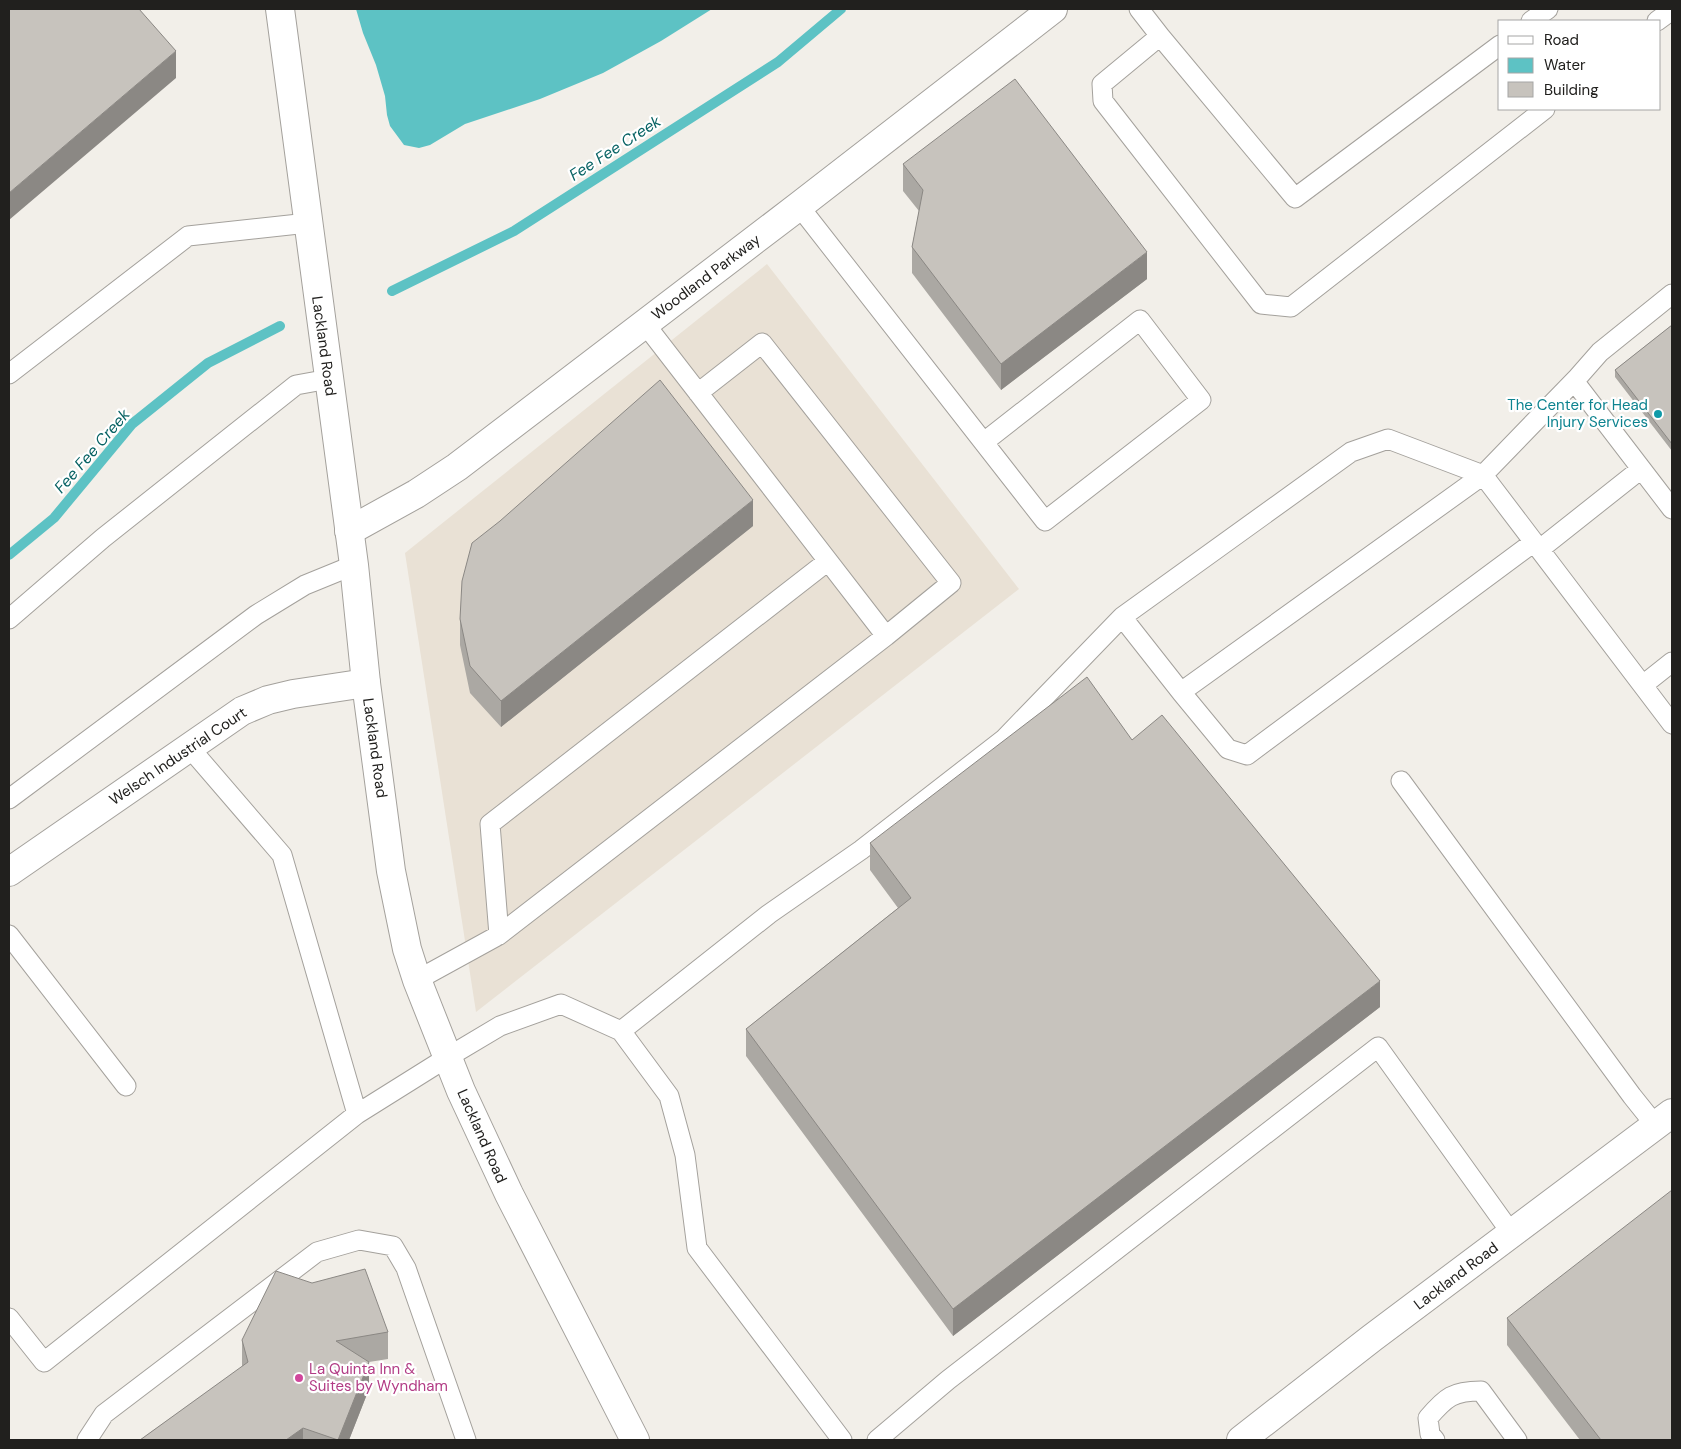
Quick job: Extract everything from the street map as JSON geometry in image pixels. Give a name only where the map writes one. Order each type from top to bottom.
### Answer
[{"type":"street","name":"Lackland Road","points":[[280,9],[350,530],[366,683],[391,871],[407,949],[417,980],[462,1091],[509,1194],[635,1440]]},
{"type":"street","name":"Woodland Parkway","points":[[350,530],[416,494],[457,467],[1053,9]]},
{"type":"street","name":"Welsch Industrial Court","points":[[9,872],[242,711],[268,700],[293,694],[366,683]]},
{"type":"street","name":"Lackland Road","points":[[1241,1440],[1372,1338],[1664,1119]]},
{"type":"lane","points":[[1139,9],[1295,198],[1498,46]]},
{"type":"lane","points":[[1532,20],[1548,9]]},
{"type":"lane","points":[[1658,20],[1672,10]]},
{"type":"lane","points":[[1160,36],[1102,84],[1103,101],[1261,304],[1291,307],[1544,110]]},
{"type":"lane","points":[[799,206],[1045,521],[1202,400],[1140,320],[984,442]]},
{"type":"lane","points":[[9,374],[188,236],[308,223]]},
{"type":"lane","points":[[1181,692],[1483,475],[1600,352],[1672,294]]},
{"type":"lane","points":[[644,324],[886,636]]},
{"type":"lane","points":[[417,980],[499,936],[886,636],[951,583],[762,343],[698,394]]},
{"type":"lane","points":[[9,618],[103,538],[296,385],[329,379]]},
{"type":"lane","points":[[1574,381],[1672,509]]},
{"type":"lane","points":[[621,1031],[769,914],[862,850],[1004,738],[1122,617],[1351,452],[1388,439],[1483,475],[1672,724]]},
{"type":"lane","points":[[1122,617],[1228,749],[1247,755],[1641,469]]},
{"type":"lane","points":[[499,936],[490,824],[828,561]]},
{"type":"lane","points":[[9,799],[256,615],[305,585],[354,565]]},
{"type":"lane","points":[[1643,684],[1672,662]]},
{"type":"lane","points":[[189,747],[282,856],[357,1114]]},
{"type":"lane","points":[[1401,781],[1632,1096],[1664,1119]]},
{"type":"lane","points":[[9,936],[126,1086]]},
{"type":"lane","points":[[9,1318],[44,1362],[357,1114],[500,1026],[561,1004],[621,1031],[669,1096],[685,1155],[698,1248],[842,1440]]},
{"type":"lane","points":[[877,1440],[955,1374],[1378,1047],[1512,1234]]},
{"type":"lane","points":[[87,1440],[104,1414],[317,1252],[359,1240],[393,1246],[406,1268],[466,1440]]},
{"type":"lane","points":[[1435,1440],[1430,1434],[1428,1418],[1442,1401],[1462,1391],[1480,1391],[1517,1440]]},
{"type":"shaded area","points":[[767,264],[1019,589],[476,1012],[405,553]]},
{"type":"water","points":[[356,9],[712,9],[661,41],[603,73],[540,99],[465,124],[430,145],[419,148],[404,145],[390,126],[385,96],[376,65]]},
{"type":"building","points":[[9,9],[139,9],[176,51],[9,193]]},
{"type":"building","points":[[1015,79],[1147,252],[1001,364],[912,247],[923,190],[903,164]]},
{"type":"building","name":"The Center for Head Injury Services","points":[[1672,325],[1672,444],[1615,370]]},
{"type":"building","points":[[660,380],[753,500],[501,701],[470,666],[460,619],[462,581],[472,543],[500,521]]},
{"type":"building","points":[[1087,677],[1132,740],[1162,715],[1380,981],[953,1309],[746,1029],[911,898],[870,843]]},
{"type":"building","points":[[1672,1190],[1672,1440],[1601,1440],[1507,1318]]},
{"type":"building","name":"La Quinta Inn & Suites by Wyndham","points":[[365,1269],[388,1332],[336,1341],[369,1362],[338,1440],[303,1428],[286,1440],[140,1440],[248,1362],[242,1340],[276,1271],[312,1283]]},
{"type":"waterway","name":"Fee Fee Creek","points":[[392,291],[514,231],[778,62],[841,9]]},
{"type":"waterway","name":"Fee Fee Creek","points":[[9,555],[54,518],[132,424],[208,363],[280,326]]},
{"type":"place","name":"The Center for Head Injury Services","points":[[1658,414]]},
{"type":"place","name":"La Quinta Inn & Suites by Wyndham","points":[[299,1378]]}]
